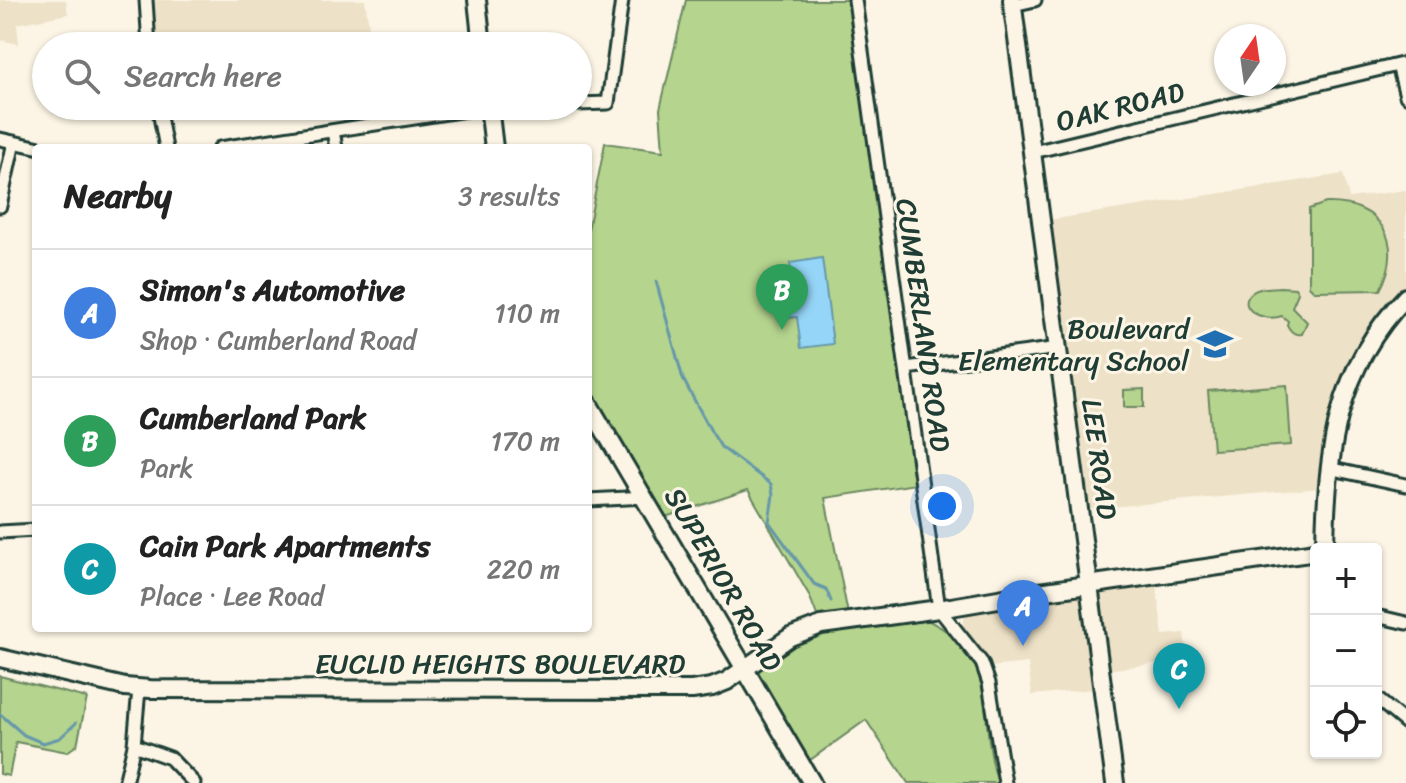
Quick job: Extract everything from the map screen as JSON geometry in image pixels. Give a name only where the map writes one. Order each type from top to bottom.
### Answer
[{"type":"street","points":[[146,0],[148,32]]},
{"type":"street","points":[[477,0],[480,32]]},
{"type":"street","points":[[592,104],[608,103],[622,0]]},
{"type":"street","name":"CUMBERLAND ROAD","points":[[855,0],[939,609]]},
{"type":"street","points":[[1013,3],[1035,0]]},
{"type":"street","name":"LEE ROAD","points":[[1013,3],[1115,783]]},
{"type":"street","points":[[1402,64],[1406,96]]},
{"type":"street","name":"OAK ROAD","points":[[1033,152],[1402,64]]},
{"type":"street","points":[[161,120],[165,144]]},
{"type":"street","points":[[247,144],[402,120]]},
{"type":"street","points":[[491,120],[494,144]]},
{"type":"street","points":[[333,131],[335,144]]},
{"type":"street","points":[[0,139],[32,146]]},
{"type":"street","points":[[0,206],[14,142]]},
{"type":"street","points":[[1325,543],[1328,468],[1336,423],[1360,359],[1379,328],[1406,297]]},
{"type":"street","points":[[906,368],[1059,348]]},
{"type":"street","name":"SUPERIOR ROAD","points":[[592,409],[812,783]]},
{"type":"street","points":[[1328,468],[1406,485]]},
{"type":"street","points":[[592,500],[646,497]]},
{"type":"street","points":[[0,532],[32,530]]},
{"type":"street","name":"EUCLID HEIGHTS BOULEVARD","points":[[0,658],[139,689],[692,690],[712,687],[746,669],[790,637],[821,625],[1310,553]]},
{"type":"street","points":[[939,609],[982,663],[989,683],[1005,783]]},
{"type":"street","points":[[1382,617],[1406,623]]},
{"type":"street","points":[[125,783],[134,745],[139,689]]},
{"type":"street","points":[[1382,703],[1406,723]]},
{"type":"street","points":[[134,745],[170,758],[194,783]]},
{"type":"shaded area","points":[[0,0],[66,0],[68,14],[17,24],[19,44],[0,40]]},
{"type":"shaded area","points":[[153,0],[365,0],[370,32],[155,32]]},
{"type":"shaded area","name":"Boulevard Elementary School","points":[[1343,174],[1349,198],[1406,190],[1406,287],[1390,306],[1343,382],[1323,448],[1320,488],[1088,509],[1049,220]]},
{"type":"shaded area","points":[[1156,584],[1163,635],[1184,633],[1187,659],[1092,672],[1094,689],[1032,695],[1028,663],[990,667],[983,652],[963,626],[965,615],[975,608]]},
{"type":"green space","points":[[686,0],[850,0],[916,484],[825,498],[848,614],[818,618],[809,595],[748,490],[659,519],[592,410],[592,209],[605,143],[663,151],[660,109]]},
{"type":"green space","points":[[1326,203],[1361,209],[1374,217],[1383,228],[1389,241],[1390,256],[1380,290],[1314,291],[1309,286],[1309,209]]},
{"type":"green space","points":[[1280,287],[1295,288],[1298,293],[1292,307],[1307,322],[1302,334],[1291,331],[1288,321],[1282,316],[1266,317],[1248,308],[1248,297],[1253,292]]},
{"type":"green space","points":[[1287,385],[1291,445],[1213,450],[1208,391]]},
{"type":"green space","points":[[1144,389],[1144,407],[1124,407],[1124,390]]},
{"type":"green space","points":[[923,618],[948,632],[965,649],[976,668],[998,783],[908,783],[866,720],[806,763],[759,683],[757,672],[762,663],[815,633]]},
{"type":"green space","points":[[0,676],[87,698],[77,745],[67,752],[16,742],[9,776],[0,774]]},
{"type":"water","points":[[822,258],[833,344],[801,348],[797,317],[787,318],[784,297],[794,296],[790,263]]},
{"type":"waterway","points":[[656,281],[683,379],[711,431],[721,447],[771,484],[773,495],[769,522],[814,584],[826,589],[831,601]]},
{"type":"waterway","points":[[0,714],[24,735],[43,743],[60,738],[76,723]]},
{"type":"place","name":"Cumberland Park","points":[[782,330]]},
{"type":"place","name":"Boulevard Elementary School","points":[[1215,344]]},
{"type":"place","name":"Simon's Automotive","points":[[1023,646]]},
{"type":"place","name":"Cain Park Apartments","points":[[1179,709]]}]
